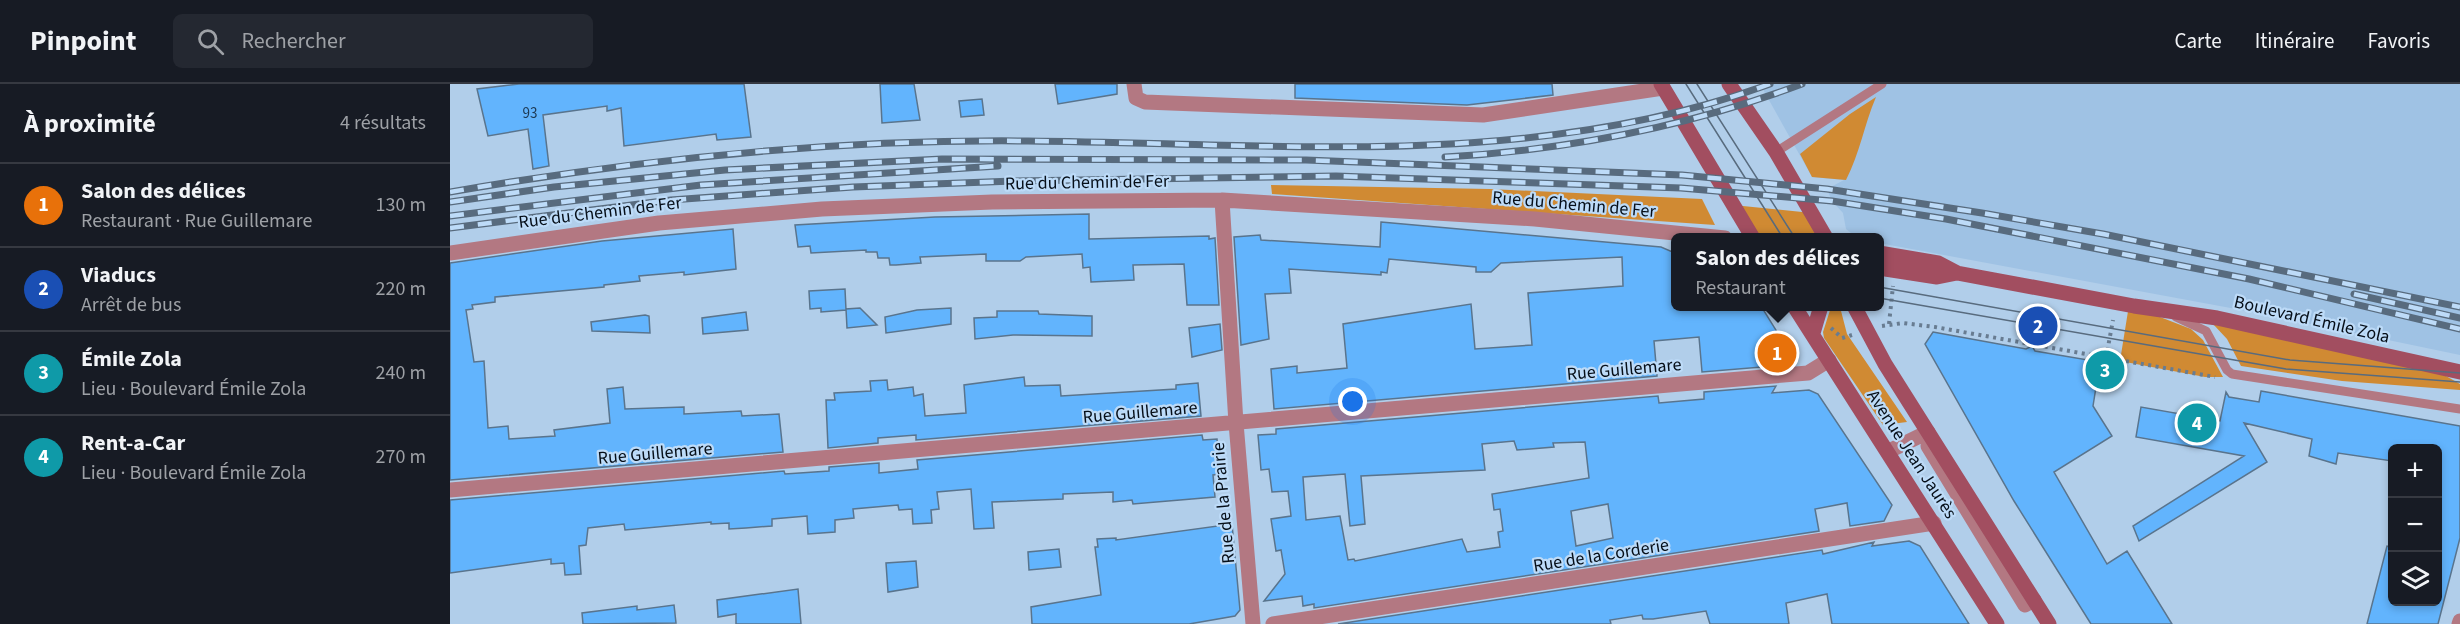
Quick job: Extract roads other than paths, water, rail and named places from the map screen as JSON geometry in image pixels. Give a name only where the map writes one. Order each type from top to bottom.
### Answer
[{"type":"main road","points":[[1729,84],[1776,152],[1824,233]]},
{"type":"main road","points":[[1662,86],[1751,233]]},
{"type":"main road","name":"Boulevard Émile Zola","points":[[1884,254],[1938,263],[1957,273],[2154,309],[2217,318],[2460,372]]},
{"type":"main road","name":"Boulevard Émile Zola","points":[[1884,269],[1936,277],[1957,273]]},
{"type":"main road","name":"Avenue Jean Jaurès","points":[[1798,311],[1889,451],[1997,624]]},
{"type":"main road","points":[[1813,333],[1820,311]]},
{"type":"main road","name":"Avenue Jean Jaurès","points":[[1856,311],[1925,434],[2049,624]]},
{"type":"street","points":[[1135,91],[1145,102],[1483,115],[1662,86]]},
{"type":"street","name":"Rue du Chemin de Fer","points":[[450,253],[659,223],[822,209],[992,202],[1222,200],[1535,219],[1683,233]]},
{"type":"street","name":"Rue de la Prairie","points":[[1222,200],[1236,423],[1253,624]]},
{"type":"street","name":"Rue Guillemare","points":[[450,490],[1808,373],[1829,360]]},
{"type":"street","points":[[1889,451],[1925,434]]},
{"type":"street","name":"Rue de la Corderie","points":[[1273,624],[1934,523]]},
{"type":"lane","points":[[1776,152],[1882,84]]},
{"type":"lane","name":"Boulevard Émile Zola","points":[[2154,309],[2206,331],[2227,370],[2232,374],[2460,409]]},
{"type":"tram line","points":[[1686,84],[1780,233]]},
{"type":"tram line","points":[[1697,84],[1792,233]]},
{"type":"tram line","points":[[1884,288],[2290,360],[2460,373]]},
{"type":"tram line","points":[[1884,299],[2286,369],[2460,382]]},
{"type":"railway","points":[[450,192],[666,161],[738,153],[883,143],[1028,141],[1309,147],[1403,146],[1496,141],[1589,130],[1680,112],[1770,84]]},
{"type":"railway","points":[[1445,157],[1536,149],[1626,134],[1715,113],[1802,84]]},
{"type":"railway","points":[[450,202],[554,187],[725,170],[942,159],[1306,160],[1682,175],[1827,189],[1982,213],[2103,234],[2460,307]]},
{"type":"railway","points":[[450,216],[701,185],[998,166]]},
{"type":"railway","points":[[450,228],[671,200],[853,187],[1014,181],[1336,176],[1681,188],[1832,201],[1946,219],[2249,279],[2460,329]]},
{"type":"railway","points":[[2354,294],[2460,318]]},
{"type":"place","name":"Viaducs","points":[[2038,326]]},
{"type":"place","name":"Salon des délices","points":[[1777,353]]},
{"type":"place","name":"Émile Zola","points":[[2105,370]]},
{"type":"place","name":"Rent-a-Car","points":[[2197,423]]}]
